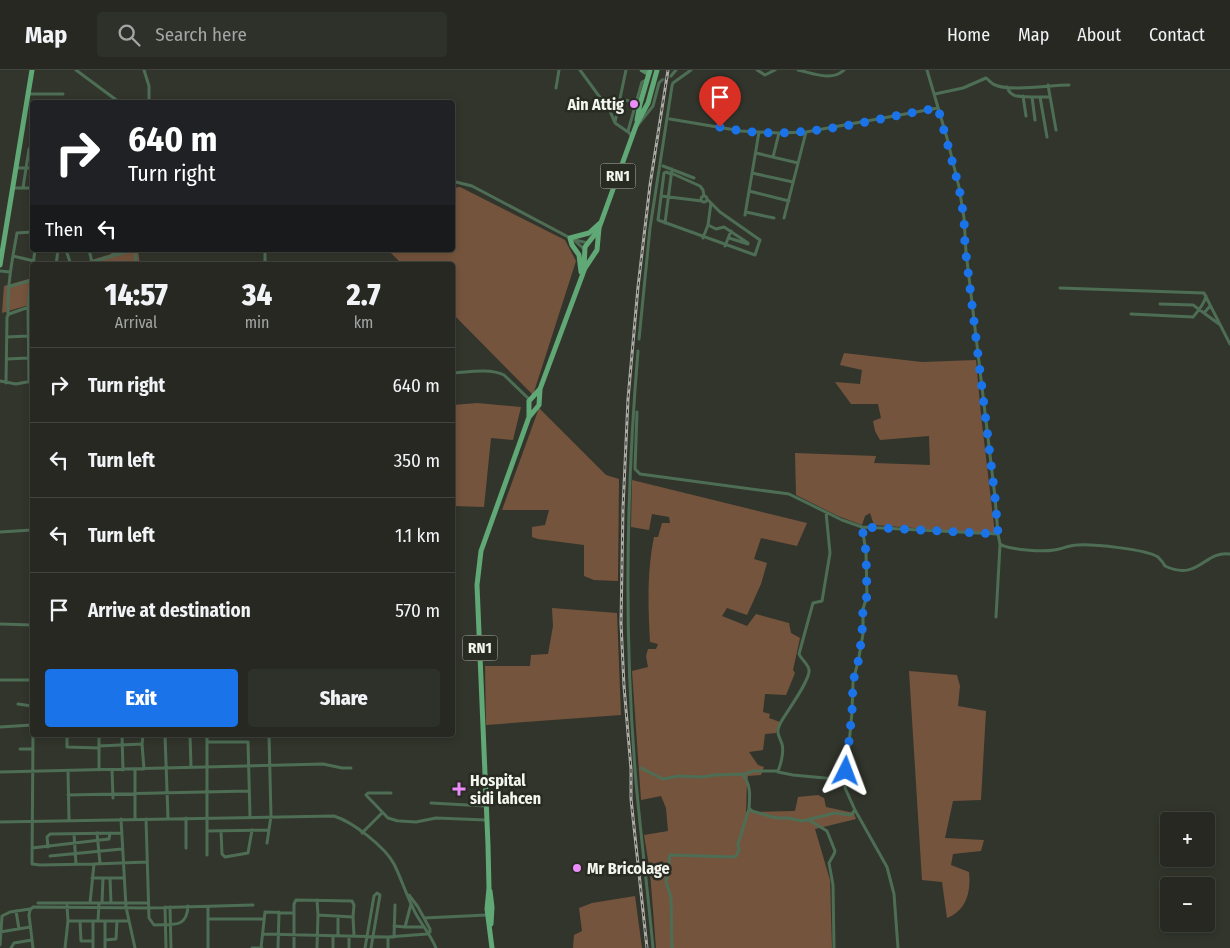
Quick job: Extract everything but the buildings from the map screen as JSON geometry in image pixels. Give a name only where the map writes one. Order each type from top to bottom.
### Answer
[{"type":"main road","points":[[0,265],[32,70]]},
{"type":"main road","points":[[649,74],[656,73]]},
{"type":"main road","name":"RN1","points":[[588,243],[602,222],[636,126],[647,105],[656,73]]},
{"type":"main road","name":"RN1","points":[[636,126],[638,104],[649,74]]},
{"type":"main road","points":[[638,104],[642,107],[647,105]]},
{"type":"main road","points":[[582,275],[580,258],[572,239],[589,232],[602,222]]},
{"type":"main road","name":"RN1","points":[[597,246],[599,228]]},
{"type":"main road","points":[[534,399],[539,405],[533,407],[529,404],[540,389],[582,275],[597,250],[597,246],[594,243],[588,243],[585,251],[585,268]]},
{"type":"main road","points":[[585,251],[589,255],[593,255]]},
{"type":"main road","name":"RN1","points":[[492,948],[477,568],[491,520],[533,407]]},
{"type":"street","points":[[76,70],[116,100]]},
{"type":"street","points":[[144,70],[149,86],[149,100]]},
{"type":"street","points":[[556,88],[559,70]]},
{"type":"street","points":[[580,70],[610,111],[614,122],[632,137]]},
{"type":"street","points":[[614,122],[621,99],[626,70]]},
{"type":"street","points":[[642,70],[649,74]]},
{"type":"street","points":[[670,76],[676,70]]},
{"type":"street","points":[[639,339],[649,238],[666,117],[673,84],[691,70]]},
{"type":"street","points":[[757,70],[765,75],[775,70]]},
{"type":"street","points":[[798,70],[818,76],[837,75],[844,70]]},
{"type":"street","points":[[927,70],[959,187],[964,218],[965,246],[1000,544],[996,617]]},
{"type":"street","points":[[935,94],[963,88],[986,78],[995,85],[1007,87],[1069,85]]},
{"type":"street","points":[[636,126],[651,110],[659,83],[662,80]]},
{"type":"street","points":[[1048,85],[1056,130]]},
{"type":"street","points":[[1007,87],[1010,94],[1050,97]]},
{"type":"street","points":[[28,94],[63,94]]},
{"type":"street","points":[[1024,96],[1026,116]]},
{"type":"street","points":[[1040,96],[1047,137]]},
{"type":"street","points":[[1032,97],[1035,120]]},
{"type":"street","points":[[621,99],[638,104],[628,132]]},
{"type":"street","points":[[647,105],[654,102]]},
{"type":"street","points":[[670,119],[741,131],[806,132],[938,108]]},
{"type":"street","points":[[760,132],[745,213],[774,218]]},
{"type":"street","points":[[784,218],[806,132]]},
{"type":"street","points":[[774,157],[779,133]]},
{"type":"street","points":[[23,188],[29,149]]},
{"type":"street","points":[[756,152],[798,163]]},
{"type":"street","points":[[663,166],[671,172],[700,186],[705,198],[711,204],[760,240],[755,256],[658,220],[664,173],[671,172],[694,178]]},
{"type":"street","points":[[15,168],[30,168]]},
{"type":"street","points":[[665,223],[671,172]]},
{"type":"street","points":[[752,173],[793,182]]},
{"type":"street","points":[[455,183],[472,186],[572,239],[588,243]]},
{"type":"street","points":[[12,188],[30,188]]},
{"type":"street","points":[[749,191],[789,201]]},
{"type":"street","points":[[662,196],[702,201],[701,198],[705,198]]},
{"type":"street","points":[[703,238],[708,226],[711,204]]},
{"type":"street","points":[[708,226],[724,227],[748,244],[729,238]]},
{"type":"street","points":[[725,246],[731,231]]},
{"type":"street","points":[[6,383],[8,287],[12,256],[17,233],[30,232]]},
{"type":"street","points":[[572,239],[585,251]]},
{"type":"street","points":[[90,252],[92,262],[126,252]]},
{"type":"street","points":[[12,256],[31,262]]},
{"type":"street","points":[[0,271],[10,272]]},
{"type":"street","points":[[8,287],[30,281]]},
{"type":"street","points":[[1060,288],[1202,293],[1206,295],[1230,344]]},
{"type":"street","points":[[30,294],[28,308],[28,358],[30,374]]},
{"type":"street","points":[[1131,314],[1193,317],[1204,303],[1206,295]]},
{"type":"street","points":[[1160,304],[1191,304],[1220,325]]},
{"type":"street","points":[[1204,313],[1210,306]]},
{"type":"street","points":[[8,316],[28,308]]},
{"type":"street","points":[[6,337],[28,336]]},
{"type":"street","points":[[638,351],[628,516],[630,684],[636,781],[654,948]]},
{"type":"street","points":[[6,359],[28,358]]},
{"type":"street","points":[[455,373],[498,373],[534,399]]},
{"type":"street","points":[[0,382],[16,384],[30,382]]},
{"type":"street","points":[[637,412],[635,469],[640,474],[784,493],[794,496],[842,520],[862,527],[998,534]]},
{"type":"street","points":[[778,772],[782,762],[782,747],[778,731],[782,720],[802,689],[809,672],[799,654],[804,630],[813,603],[822,601],[824,598],[825,578],[830,553],[826,512]]},
{"type":"street","points":[[862,527],[866,552],[867,596],[863,609],[859,658],[853,682],[846,790],[887,867],[894,894],[898,948]]},
{"type":"street","points":[[0,532],[30,530]]},
{"type":"street","points":[[1000,544],[1006,547],[1043,551],[1077,545],[1122,549],[1152,554],[1162,560],[1165,566],[1178,571],[1190,570],[1203,565],[1216,554],[1230,554]]},
{"type":"street","points":[[0,624],[30,625]]},
{"type":"street","points":[[0,680],[30,680]]},
{"type":"street","points":[[18,704],[30,706]]},
{"type":"street","points":[[0,727],[30,725]]},
{"type":"street","points":[[33,737],[33,864],[124,864],[147,862]]},
{"type":"street","points":[[67,737],[67,747],[142,744]]},
{"type":"street","points":[[99,737],[99,770]]},
{"type":"street","points":[[122,737],[122,770]]},
{"type":"street","points":[[143,737],[144,769]]},
{"type":"street","points":[[165,737],[168,818]]},
{"type":"street","points":[[190,737],[191,768]]},
{"type":"street","points":[[207,737],[207,855]]},
{"type":"street","points":[[267,843],[270,816],[269,737]]},
{"type":"street","points":[[207,742],[247,742],[250,816]]},
{"type":"street","points":[[20,749],[33,749]]},
{"type":"street","points":[[0,772],[323,764],[351,768]]},
{"type":"street","points":[[641,768],[663,779],[679,776],[702,777],[742,774],[753,770],[846,780]]},
{"type":"street","points":[[112,770],[113,796]]},
{"type":"street","points":[[135,770],[135,819]]},
{"type":"street","points":[[68,771],[69,820]]},
{"type":"street","points":[[672,948],[670,897],[666,882],[670,856],[736,856],[749,809],[750,796],[748,783],[742,774]]},
{"type":"street","points":[[68,795],[113,796],[249,791]]},
{"type":"street","points":[[391,793],[366,794],[367,798],[390,819],[416,822],[436,818],[486,820]]},
{"type":"street","points":[[431,802],[485,806]]},
{"type":"street","points":[[749,809],[776,818],[802,821],[835,813],[851,815],[855,810]]},
{"type":"street","points":[[362,833],[382,813]]},
{"type":"street","points":[[0,822],[250,816],[334,816],[362,833],[392,860],[411,903],[436,948]]},
{"type":"street","points":[[186,818],[186,848]]},
{"type":"street","points":[[815,818],[818,824]]},
{"type":"street","points":[[121,819],[126,905],[135,948]]},
{"type":"street","points":[[146,819],[149,918],[154,925],[180,923],[187,916],[188,906]]},
{"type":"street","points":[[809,820],[827,831],[835,850],[829,863],[833,885],[834,948]]},
{"type":"street","points":[[221,831],[222,854],[225,857],[248,853],[252,830]]},
{"type":"street","points":[[206,831],[269,830]]},
{"type":"street","points":[[32,848],[109,839],[110,833]]},
{"type":"street","points":[[48,847],[49,835],[121,833]]},
{"type":"street","points":[[74,834],[76,864]]},
{"type":"street","points":[[97,834],[100,863]]},
{"type":"street","points":[[50,856],[122,849]]},
{"type":"street","points":[[90,903],[94,864]]},
{"type":"street","points":[[92,878],[124,878]]},
{"type":"street","points":[[93,948],[103,878]]},
{"type":"street","points":[[110,878],[111,903]]},
{"type":"street","points":[[365,948],[374,895],[378,894],[380,895],[371,948]]},
{"type":"street","points":[[408,894],[430,929],[429,934]]},
{"type":"street","points":[[317,900],[317,948]]},
{"type":"street","points":[[294,948],[295,901],[317,900],[352,901],[354,904],[352,936],[349,948]]},
{"type":"street","points":[[38,903],[99,908],[148,903]]},
{"type":"street","points":[[0,945],[2,916],[37,907],[90,903],[111,903],[148,908],[253,905]]},
{"type":"street","points":[[405,927],[411,903]]},
{"type":"street","points":[[65,948],[68,922],[67,905]]},
{"type":"street","points":[[394,937],[395,905]]},
{"type":"street","points":[[165,907],[166,948]]},
{"type":"street","points":[[170,907],[170,948]]},
{"type":"street","points":[[208,907],[208,948]]},
{"type":"street","points":[[31,909],[29,912],[33,948]]},
{"type":"street","points":[[16,911],[19,929]]},
{"type":"street","points":[[252,948],[262,948],[265,911],[294,913]]},
{"type":"street","points":[[278,948],[279,912]]},
{"type":"street","points":[[318,915],[353,917]]},
{"type":"street","points":[[424,918],[490,915]]},
{"type":"street","points":[[338,916],[338,936]]},
{"type":"street","points":[[208,919],[263,919]]},
{"type":"street","points":[[105,921],[105,948]]},
{"type":"street","points":[[105,940],[116,939],[116,921]]},
{"type":"street","points":[[68,922],[129,921]]},
{"type":"street","points":[[80,922],[80,941],[93,941]]},
{"type":"street","points":[[394,926],[424,927]]},
{"type":"street","points":[[0,932],[30,928]]},
{"type":"street","points":[[262,934],[394,937],[429,934]]},
{"type":"street","points":[[333,936],[333,948]]},
{"type":"street","points":[[388,937],[388,948]]},
{"type":"street","points":[[11,948],[13,943],[32,940]]},
{"type":"street","points":[[20,941],[21,948]]},
{"type":"shaded area","points":[[460,187],[565,240],[576,261],[533,395],[455,316],[455,262],[400,262],[390,252],[455,252],[455,188]]},
{"type":"shaded area","points":[[117,252],[138,252],[140,262],[85,262]]},
{"type":"shaded area","points":[[30,279],[30,305],[2,313],[4,286]]},
{"type":"shaded area","points":[[844,353],[922,362],[976,360],[995,534],[874,525],[870,513],[865,516],[862,525],[838,516],[796,495],[795,453],[876,456],[874,463],[930,465],[929,436],[880,440],[875,431],[873,421],[881,418],[878,404],[851,404],[835,382],[860,384],[862,370],[840,365]]},
{"type":"shaded area","points":[[477,403],[521,407],[513,440],[491,438],[484,507],[455,506],[455,405]]},
{"type":"shaded area","points":[[539,408],[606,475],[619,479],[618,581],[594,580],[584,576],[584,545],[532,537],[532,527],[545,525],[549,510],[502,510]]},
{"type":"shaded area","points":[[632,480],[807,523],[797,546],[761,538],[754,559],[767,563],[761,584],[747,615],[727,608],[722,616],[747,626],[756,614],[789,623],[791,633],[800,638],[793,670],[795,673],[786,695],[765,694],[763,712],[770,714],[769,718],[780,722],[776,733],[765,734],[763,750],[749,752],[758,765],[764,767],[761,775],[748,776],[746,812],[795,811],[798,797],[818,795],[824,798],[826,807],[854,813],[856,819],[815,829],[830,880],[832,948],[656,948],[650,872],[644,835],[668,831],[666,808],[661,796],[641,800],[632,671],[648,667],[646,656],[648,649],[656,649],[658,644],[650,642],[650,563],[654,537],[658,537],[662,523],[670,523],[669,517],[652,514],[649,530],[631,527]]},
{"type":"shaded area","points":[[552,608],[617,613],[621,715],[486,725],[485,666],[530,666],[531,655],[548,654],[553,626]]},
{"type":"shaded area","points":[[909,671],[957,675],[960,686],[958,706],[986,711],[981,800],[953,801],[945,838],[984,840],[981,851],[953,854],[951,865],[969,872],[969,886],[963,905],[954,915],[947,918],[942,882],[922,880]]},
{"type":"shaded area","points":[[635,896],[642,948],[573,948],[574,935],[582,931],[579,908],[592,903]]},
{"type":"tunnel","points":[[662,80],[671,76]]},
{"type":"railway","points":[[647,948],[631,799],[631,769],[624,686],[621,623],[623,508],[628,399],[638,287],[650,185],[668,70]]},
{"type":"place","name":"Ain Attig","points":[[634,104]]},
{"type":"place","name":"Hospital sidi lahcen","points":[[459,789]]},
{"type":"place","name":"Mr Bricolage","points":[[577,868]]},
{"type":"route","points":[[720,127],[741,131],[779,133],[821,131],[938,108],[959,187],[964,218],[965,246],[998,534],[862,527],[866,552],[867,599],[863,609],[864,620],[859,658],[853,682],[846,771]]}]
